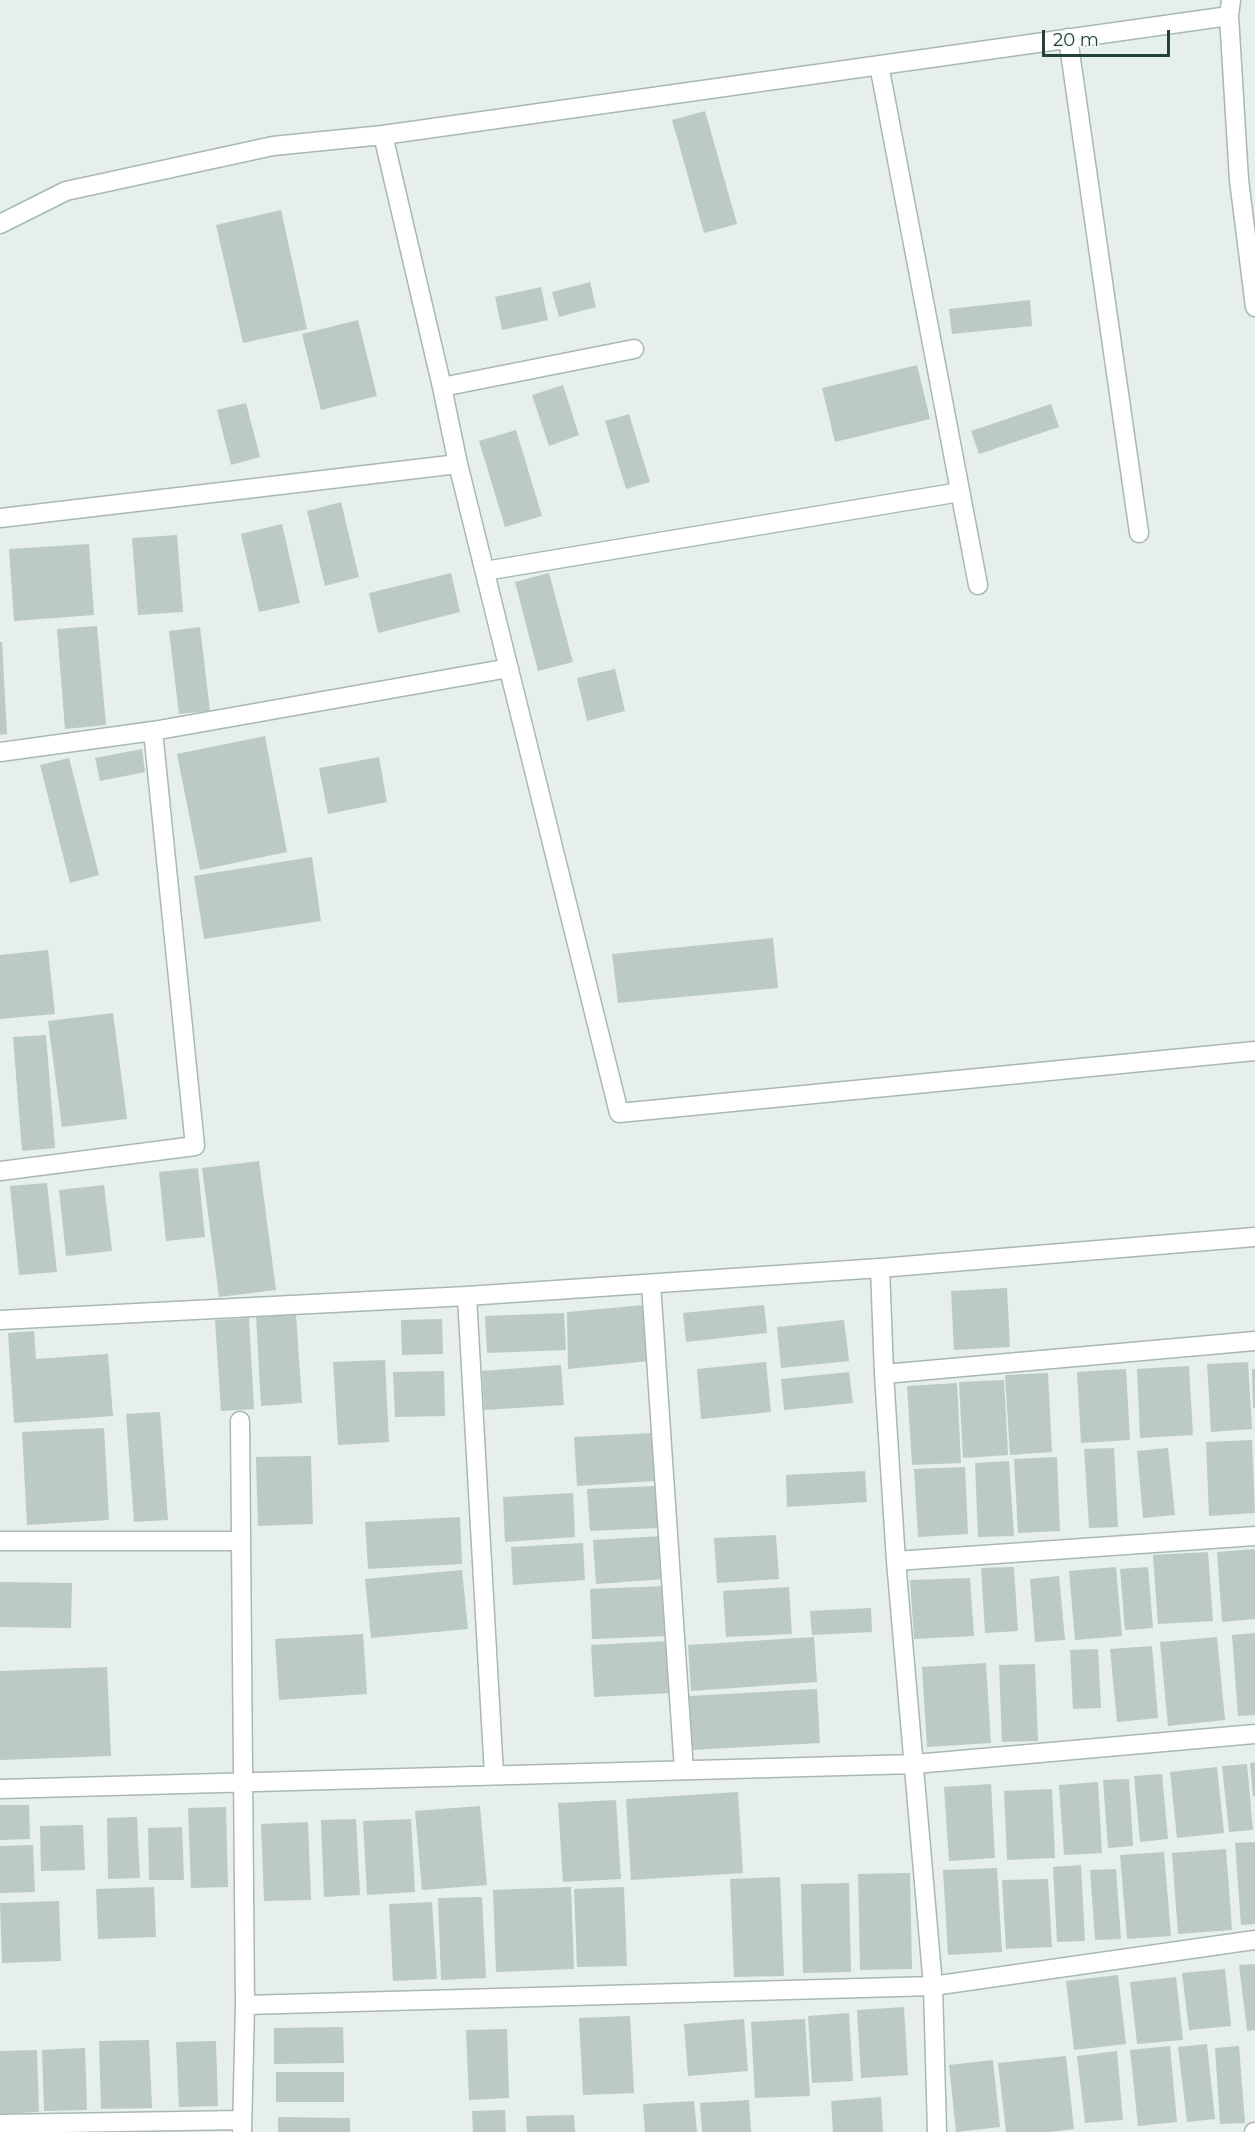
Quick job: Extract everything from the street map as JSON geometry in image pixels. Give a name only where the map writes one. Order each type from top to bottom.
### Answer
[{"type":"street","points":[[0,224],[66,191],[273,146],[383,135],[1068,38],[1230,8],[1247,179],[1255,307]]},
{"type":"street","points":[[1068,38],[1139,533]]},
{"type":"street","points":[[879,65],[978,585]]},
{"type":"street","points":[[383,135],[458,464],[619,1113],[1255,1051]]},
{"type":"street","points":[[442,387],[634,349]]},
{"type":"street","points":[[0,518],[458,464]]},
{"type":"street","points":[[485,571],[960,492]]},
{"type":"street","points":[[0,752],[153,731],[508,668]]},
{"type":"street","points":[[0,1171],[195,1146],[153,731]]},
{"type":"street","points":[[0,1320],[467,1296],[651,1284],[880,1268],[1255,1237]]},
{"type":"street","points":[[880,1268],[896,1562],[933,1986],[937,2132]]},
{"type":"street","points":[[651,1284],[684,1770]]},
{"type":"street","points":[[467,1296],[494,1775]]},
{"type":"street","points":[[884,1374],[1255,1341]]},
{"type":"street","points":[[0,2124],[242,2126],[245,2005],[240,1421]]},
{"type":"street","points":[[896,1562],[1255,1536]]},
{"type":"street","points":[[0,1541],[241,1541]]},
{"type":"street","points":[[0,1789],[915,1764],[1255,1734]]},
{"type":"street","points":[[245,2005],[933,1986],[1255,1940]]},
{"type":"building","points":[[705,111],[737,224],[704,233],[672,120]]},
{"type":"building","points":[[281,210],[307,329],[243,343],[216,225]]},
{"type":"building","points":[[590,282],[596,307],[559,317],[552,292]]},
{"type":"building","points":[[541,287],[548,320],[502,330],[495,297]]},
{"type":"building","points":[[1030,300],[1032,326],[952,334],[949,309]]},
{"type":"building","points":[[358,320],[377,396],[321,410],[302,334]]},
{"type":"building","points":[[917,365],[930,419],[835,442],[822,388]]},
{"type":"building","points":[[563,385],[579,435],[549,446],[532,395]]},
{"type":"building","points":[[246,403],[260,457],[231,465],[217,410]]},
{"type":"building","points":[[1051,404],[1059,427],[979,454],[971,431]]},
{"type":"building","points":[[629,414],[650,482],[626,489],[605,421]]},
{"type":"building","points":[[516,430],[542,516],[505,527],[479,441]]},
{"type":"building","points":[[341,502],[359,577],[325,586],[307,511]]},
{"type":"building","points":[[282,524],[300,603],[259,612],[241,534]]},
{"type":"building","points":[[177,535],[183,612],[138,615],[132,538]]},
{"type":"building","points":[[89,544],[94,615],[14,621],[9,549]]},
{"type":"building","points":[[451,573],[460,612],[378,633],[369,593]]},
{"type":"building","points":[[549,573],[573,662],[538,671],[515,582]]},
{"type":"building","points":[[97,626],[106,725],[65,729],[57,629]]},
{"type":"building","points":[[200,627],[210,711],[179,714],[169,631]]},
{"type":"building","points":[[0,642],[2,642],[7,734],[0,735]]},
{"type":"building","points":[[615,669],[625,711],[587,721],[577,678]]},
{"type":"building","points":[[265,736],[287,852],[200,870],[177,754]]},
{"type":"building","points":[[142,749],[145,772],[100,781],[95,758]]},
{"type":"building","points":[[379,757],[387,802],[328,814],[319,768]]},
{"type":"building","points":[[69,758],[99,875],[70,883],[40,765]]},
{"type":"building","points":[[312,857],[321,921],[204,939],[194,876]]},
{"type":"building","points":[[773,938],[778,988],[618,1003],[612,954]]},
{"type":"building","points":[[48,950],[55,1014],[0,1019],[0,955]]},
{"type":"building","points":[[113,1013],[127,1119],[62,1127],[48,1021]]},
{"type":"building","points":[[46,1035],[55,1148],[22,1151],[13,1037]]},
{"type":"building","points":[[259,1161],[276,1290],[219,1297],[202,1168]]},
{"type":"building","points":[[198,1168],[205,1237],[166,1241],[159,1172]]},
{"type":"building","points":[[47,1183],[57,1272],[19,1275],[10,1186]]},
{"type":"building","points":[[104,1185],[112,1251],[66,1256],[59,1190]]},
{"type":"building","points":[[1007,1288],[1010,1347],[954,1350],[951,1291]]},
{"type":"building","points":[[644,1305],[650,1361],[568,1369],[567,1312]]},
{"type":"building","points":[[764,1305],[767,1333],[686,1342],[683,1313]]},
{"type":"building","points":[[564,1313],[566,1350],[487,1353],[485,1316]]},
{"type":"building","points":[[296,1315],[302,1403],[261,1406],[256,1317]]},
{"type":"building","points":[[249,1318],[254,1409],[221,1411],[215,1320]]},
{"type":"building","points":[[442,1319],[443,1354],[402,1355],[401,1320]]},
{"type":"building","points":[[844,1320],[849,1361],[781,1368],[777,1327]]},
{"type":"building","points":[[34,1331],[36,1359],[108,1354],[113,1416],[14,1423],[8,1333]]},
{"type":"building","points":[[385,1360],[389,1442],[338,1445],[333,1362]]},
{"type":"building","points":[[766,1362],[771,1412],[701,1419],[697,1369]]},
{"type":"building","points":[[1248,1362],[1252,1429],[1211,1432],[1207,1364]]},
{"type":"building","points":[[561,1365],[564,1405],[484,1410],[482,1371]]},
{"type":"building","points":[[1189,1366],[1193,1435],[1140,1438],[1137,1369]]},
{"type":"building","points":[[1126,1369],[1130,1440],[1081,1443],[1077,1372]]},
{"type":"building","points":[[1252,1369],[1255,1369],[1255,1408],[1253,1408]]},
{"type":"building","points":[[444,1371],[445,1416],[395,1417],[393,1372]]},
{"type":"building","points":[[849,1372],[853,1403],[784,1410],[781,1379]]},
{"type":"building","points":[[1048,1373],[1052,1452],[1010,1455],[1005,1375]]},
{"type":"building","points":[[1004,1380],[1008,1455],[963,1458],[959,1382]]},
{"type":"building","points":[[957,1383],[961,1463],[912,1465],[907,1386]]},
{"type":"building","points":[[160,1412],[168,1520],[134,1522],[126,1414]]},
{"type":"building","points":[[104,1428],[109,1520],[27,1525],[22,1432]]},
{"type":"building","points":[[652,1433],[655,1481],[577,1486],[574,1437]]},
{"type":"building","points":[[1252,1440],[1255,1513],[1209,1516],[1206,1442]]},
{"type":"building","points":[[1114,1448],[1118,1527],[1089,1528],[1084,1449]]},
{"type":"building","points":[[1168,1448],[1175,1515],[1143,1518],[1137,1451]]},
{"type":"building","points":[[311,1456],[313,1524],[258,1526],[256,1457]]},
{"type":"building","points":[[1057,1457],[1060,1531],[1018,1533],[1014,1459]]},
{"type":"building","points":[[1009,1461],[1014,1536],[978,1537],[975,1463]]},
{"type":"building","points":[[965,1467],[968,1534],[918,1537],[914,1469]]},
{"type":"building","points":[[865,1471],[867,1502],[787,1507],[786,1475]]},
{"type":"building","points":[[656,1486],[658,1528],[590,1531],[587,1489]]},
{"type":"building","points":[[573,1493],[575,1537],[505,1542],[503,1497]]},
{"type":"building","points":[[460,1517],[462,1564],[368,1569],[365,1522]]},
{"type":"building","points":[[776,1535],[779,1579],[717,1583],[714,1538]]},
{"type":"building","points":[[663,1536],[666,1579],[596,1584],[593,1540]]},
{"type":"building","points":[[583,1543],[585,1580],[513,1585],[511,1547]]},
{"type":"building","points":[[1255,1549],[1255,1619],[1222,1622],[1217,1552]]},
{"type":"building","points":[[1208,1552],[1213,1621],[1158,1624],[1153,1555]]},
{"type":"building","points":[[1014,1567],[1018,1631],[985,1633],[981,1568]]},
{"type":"building","points":[[1116,1567],[1122,1636],[1075,1640],[1069,1571]]},
{"type":"building","points":[[1148,1567],[1153,1628],[1125,1630],[1120,1569]]},
{"type":"building","points":[[462,1570],[468,1629],[371,1638],[365,1579]]},
{"type":"building","points":[[1059,1576],[1065,1640],[1035,1642],[1030,1579]]},
{"type":"building","points":[[970,1578],[974,1636],[914,1639],[910,1580]]},
{"type":"building","points":[[0,1582],[72,1583],[71,1628],[0,1627]]},
{"type":"building","points":[[666,1586],[668,1636],[592,1639],[590,1589]]},
{"type":"building","points":[[789,1587],[792,1634],[726,1637],[723,1591]]},
{"type":"building","points":[[871,1608],[872,1632],[812,1635],[810,1611]]},
{"type":"building","points":[[1255,1633],[1255,1715],[1238,1716],[1232,1635]]},
{"type":"building","points":[[363,1634],[367,1694],[279,1700],[275,1639]]},
{"type":"building","points":[[814,1637],[817,1682],[691,1691],[688,1645]]},
{"type":"building","points":[[1217,1637],[1225,1720],[1168,1726],[1160,1642]]},
{"type":"building","points":[[668,1641],[670,1693],[594,1697],[591,1645]]},
{"type":"building","points":[[1152,1646],[1158,1718],[1117,1722],[1110,1649]]},
{"type":"building","points":[[1098,1649],[1101,1708],[1073,1709],[1070,1650]]},
{"type":"building","points":[[986,1663],[991,1743],[927,1747],[922,1667]]},
{"type":"building","points":[[1035,1664],[1038,1741],[1002,1742],[999,1665]]},
{"type":"building","points":[[107,1667],[111,1756],[0,1760],[0,1671]]},
{"type":"building","points":[[817,1689],[820,1743],[692,1750],[689,1696]]},
{"type":"building","points":[[1255,1762],[1255,1796],[1253,1796],[1250,1763]]},
{"type":"building","points":[[1247,1764],[1253,1830],[1229,1832],[1222,1766]]},
{"type":"building","points":[[1217,1767],[1224,1833],[1177,1838],[1170,1772]]},
{"type":"building","points":[[1162,1774],[1168,1839],[1140,1842],[1134,1776]]},
{"type":"building","points":[[1129,1779],[1133,1846],[1108,1848],[1103,1780]]},
{"type":"building","points":[[1098,1782],[1102,1853],[1064,1855],[1059,1785]]},
{"type":"building","points":[[991,1784],[995,1858],[949,1861],[944,1787]]},
{"type":"building","points":[[1052,1789],[1055,1858],[1007,1860],[1004,1791]]},
{"type":"building","points":[[738,1792],[743,1873],[631,1880],[626,1799]]},
{"type":"building","points":[[616,1800],[621,1879],[563,1882],[558,1803]]},
{"type":"building","points":[[0,1805],[29,1805],[30,1839],[0,1840]]},
{"type":"building","points":[[480,1806],[487,1885],[422,1890],[415,1811]]},
{"type":"building","points":[[226,1807],[228,1887],[191,1888],[188,1808]]},
{"type":"building","points":[[137,1817],[140,1878],[108,1879],[107,1818]]},
{"type":"building","points":[[356,1819],[360,1895],[324,1897],[321,1820]]},
{"type":"building","points":[[411,1819],[415,1892],[367,1895],[363,1821]]},
{"type":"building","points":[[308,1822],[311,1900],[264,1901],[261,1824]]},
{"type":"building","points":[[83,1825],[85,1870],[41,1871],[40,1826]]},
{"type":"building","points":[[182,1827],[184,1880],[149,1880],[148,1828]]},
{"type":"building","points":[[1255,1842],[1255,1924],[1241,1925],[1235,1843]]},
{"type":"building","points":[[33,1845],[35,1892],[0,1893],[0,1846]]},
{"type":"building","points":[[1226,1849],[1232,1930],[1178,1934],[1172,1853]]},
{"type":"building","points":[[1164,1852],[1171,1936],[1127,1939],[1120,1855]]},
{"type":"building","points":[[1081,1865],[1085,1941],[1057,1942],[1053,1867]]},
{"type":"building","points":[[997,1868],[1002,1952],[948,1955],[943,1870]]},
{"type":"building","points":[[1116,1869],[1121,1939],[1095,1940],[1090,1870]]},
{"type":"building","points":[[910,1873],[912,1969],[860,1970],[858,1874]]},
{"type":"building","points":[[780,1877],[784,1976],[734,1977],[730,1879]]},
{"type":"building","points":[[1048,1879],[1052,1947],[1006,1949],[1002,1880]]},
{"type":"building","points":[[849,1883],[851,1972],[803,1973],[801,1884]]},
{"type":"building","points":[[154,1887],[156,1937],[98,1939],[96,1889]]},
{"type":"building","points":[[571,1887],[574,1969],[496,1972],[493,1890]]},
{"type":"building","points":[[624,1887],[627,1966],[577,1967],[574,1889]]},
{"type":"building","points":[[482,1897],[486,1978],[441,1980],[438,1898]]},
{"type":"building","points":[[59,1901],[61,1961],[2,1963],[0,1903]]},
{"type":"building","points":[[432,1902],[437,1979],[393,1981],[389,1904]]},
{"type":"building","points":[[1255,1964],[1255,2030],[1247,2031],[1239,1965]]},
{"type":"building","points":[[1225,1969],[1231,2026],[1189,2030],[1182,1973]]},
{"type":"building","points":[[1118,1975],[1126,2044],[1074,2050],[1066,1981]]},
{"type":"building","points":[[1176,1977],[1183,2040],[1137,2044],[1130,1982]]},
{"type":"building","points":[[904,2007],[908,2075],[861,2078],[857,2010]]},
{"type":"building","points":[[849,2013],[853,2081],[812,2083],[808,2016]]},
{"type":"building","points":[[630,2016],[634,2093],[583,2095],[579,2018]]},
{"type":"building","points":[[744,2019],[748,2071],[688,2076],[684,2024]]},
{"type":"building","points":[[805,2019],[810,2096],[755,2098],[751,2022]]},
{"type":"building","points":[[343,2027],[344,2063],[274,2064],[274,2028]]},
{"type":"building","points":[[507,2029],[509,2098],[469,2100],[466,2030]]},
{"type":"building","points":[[149,2040],[152,2108],[101,2109],[99,2041]]},
{"type":"building","points":[[216,2041],[218,2106],[179,2107],[176,2042]]},
{"type":"building","points":[[1207,2044],[1215,2119],[1187,2122],[1178,2047]]},
{"type":"building","points":[[1170,2046],[1177,2122],[1138,2126],[1130,2050]]},
{"type":"building","points":[[1239,2046],[1245,2123],[1220,2124],[1215,2048]]},
{"type":"building","points":[[85,2048],[87,2110],[44,2111],[42,2050]]},
{"type":"building","points":[[37,2050],[39,2112],[0,2114],[0,2051]]},
{"type":"building","points":[[1117,2051],[1123,2120],[1085,2123],[1077,2056]]},
{"type":"building","points":[[1066,2056],[1074,2129],[1050,2132],[1006,2132],[998,2063]]},
{"type":"building","points":[[993,2060],[1000,2127],[956,2132],[949,2065]]},
{"type":"building","points":[[276,2072],[344,2072],[344,2102],[276,2102]]},
{"type":"building","points":[[881,2097],[883,2132],[833,2132],[831,2101]]},
{"type":"building","points":[[749,2100],[751,2132],[702,2132],[700,2103]]},
{"type":"building","points":[[694,2101],[697,2132],[645,2132],[643,2104]]},
{"type":"building","points":[[505,2110],[506,2132],[473,2132],[472,2111]]},
{"type":"building","points":[[574,2115],[575,2132],[527,2132],[526,2116]]},
{"type":"building","points":[[278,2117],[350,2118],[350,2132],[278,2132]]}]
